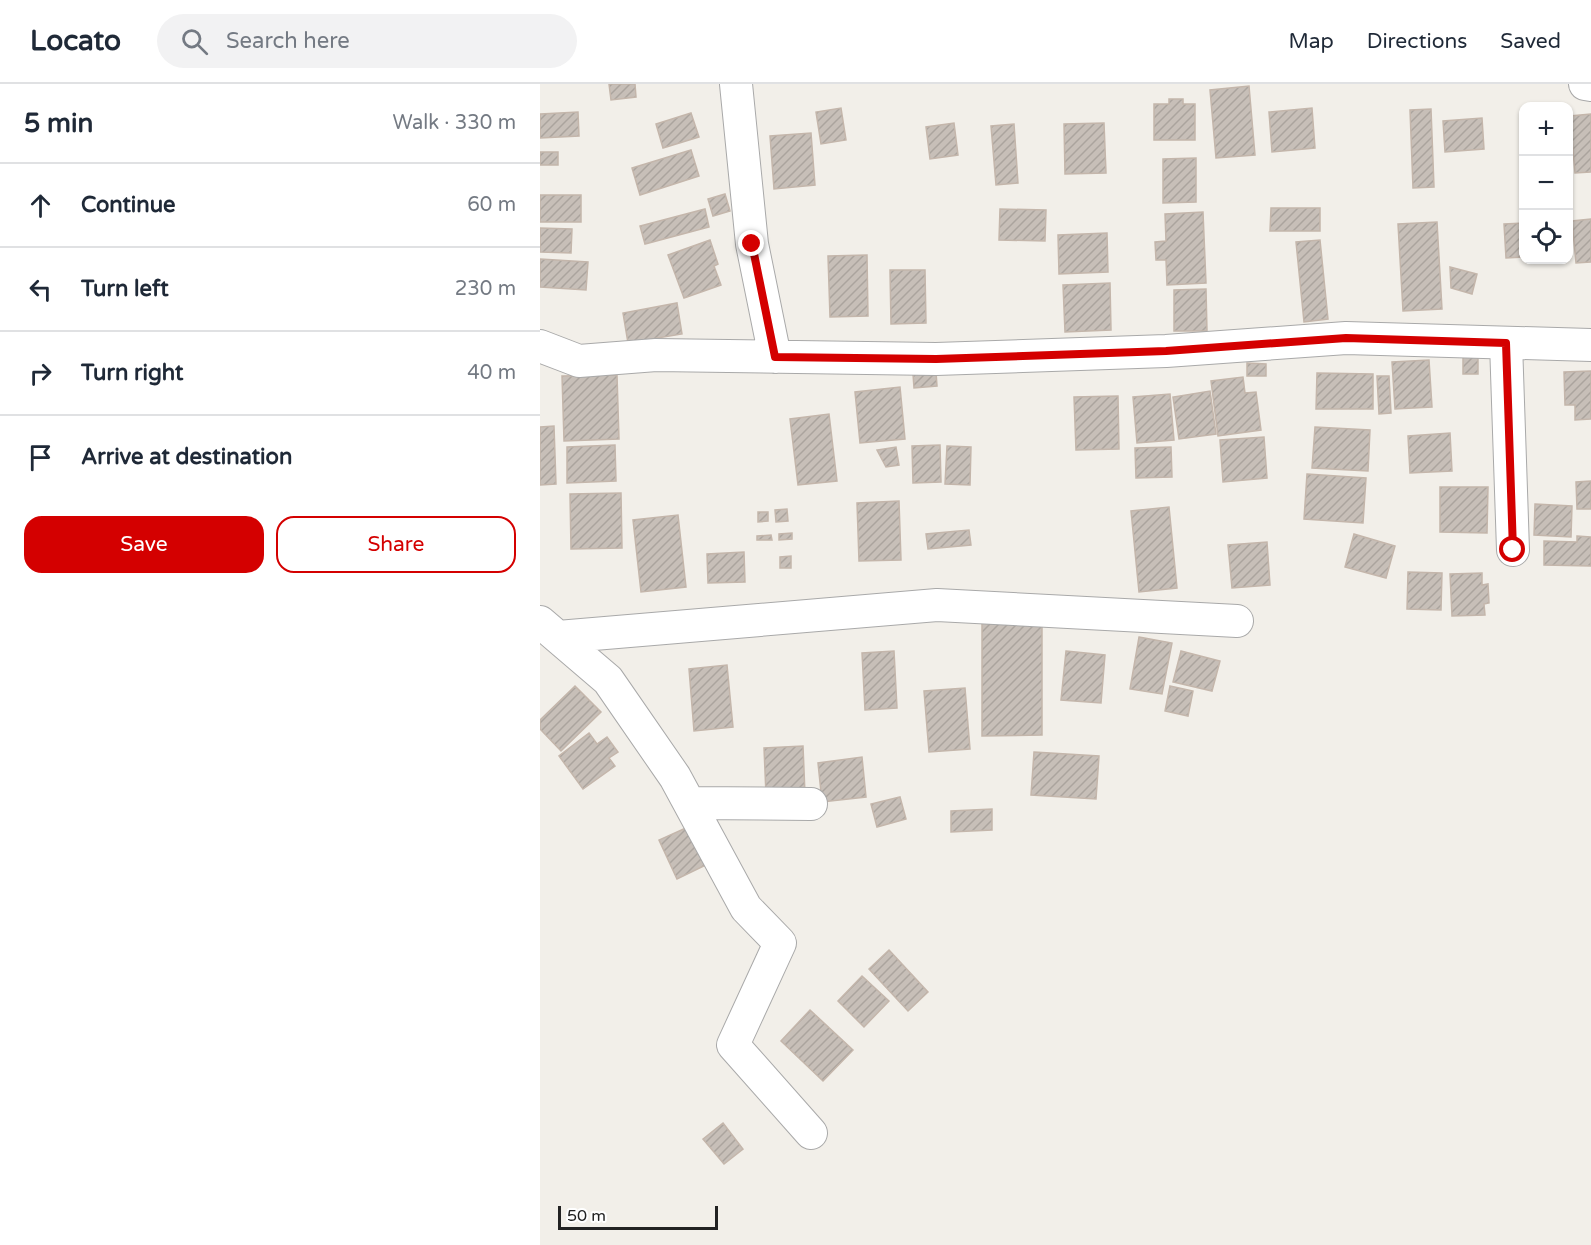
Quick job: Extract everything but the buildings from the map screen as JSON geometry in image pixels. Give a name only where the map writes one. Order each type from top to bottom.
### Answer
[{"type":"street","points":[[736,84],[752,244],[775,357]]},
{"type":"street","points":[[1585,84],[1591,85]]},
{"type":"street","points":[[540,346],[579,361],[656,355],[970,358],[1166,351],[1346,338],[1591,345]]},
{"type":"street","points":[[1506,343],[1513,550]]},
{"type":"street","points":[[549,629],[937,605],[1237,621]]},
{"type":"street","points":[[549,629],[608,680],[675,777],[746,908],[780,943],[733,1045],[811,1133]]},
{"type":"street","points":[[690,803],[811,804]]},
{"type":"route","points":[[752,244],[775,357],[936,359],[1166,351],[1346,338],[1506,343],[1513,550]]}]
